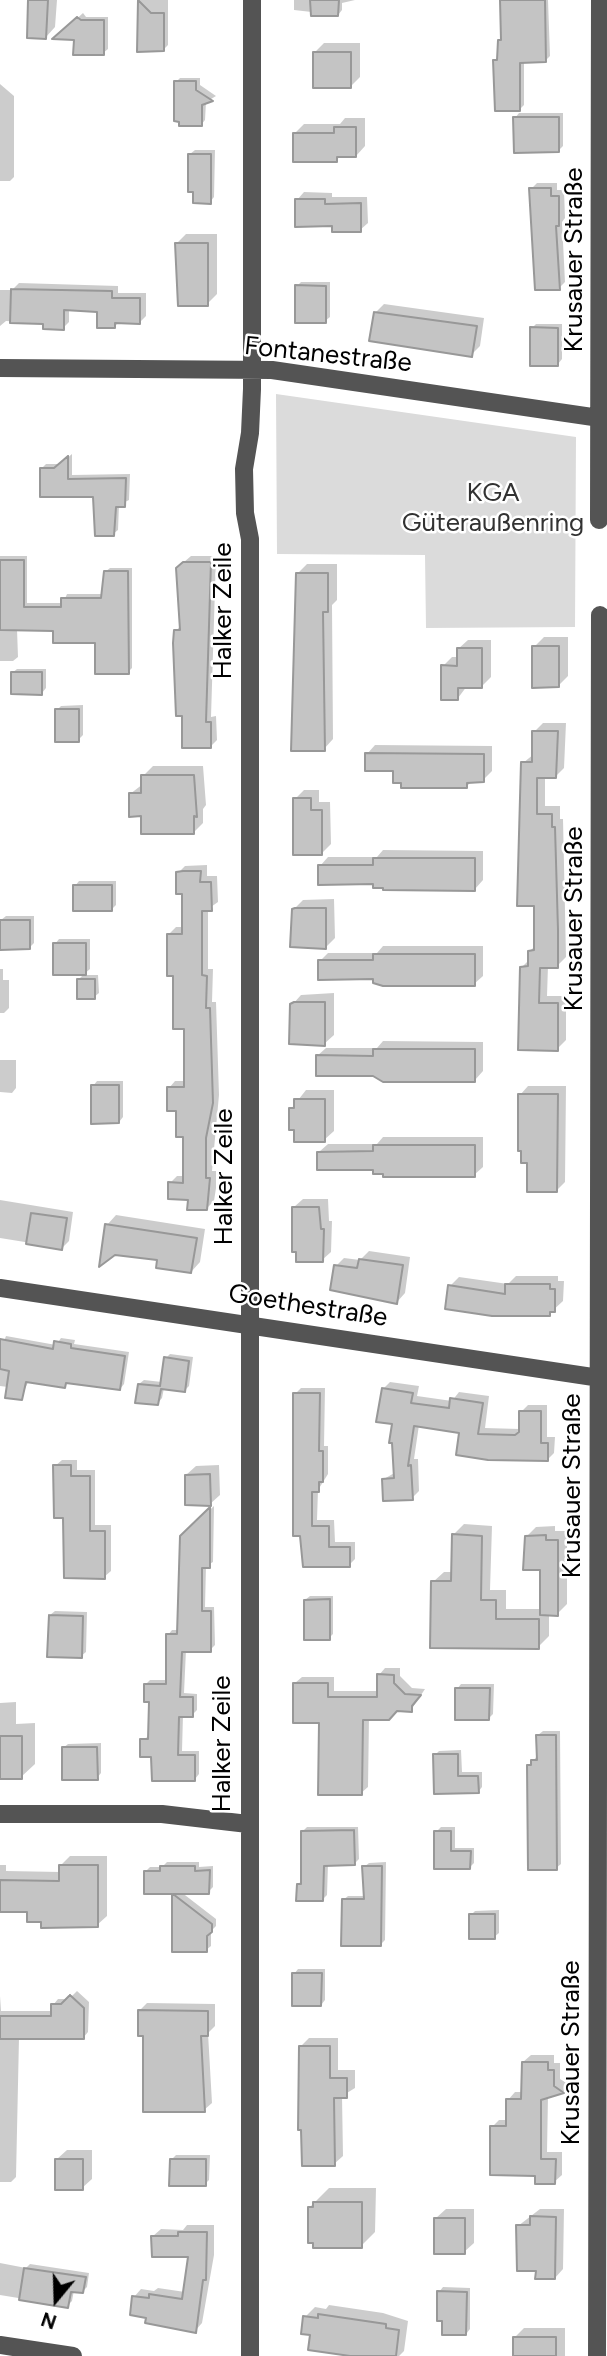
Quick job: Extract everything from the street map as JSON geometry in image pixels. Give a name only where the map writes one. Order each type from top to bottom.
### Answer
[{"type":"street","name":"Halker Zeile","points":[[250,2356],[250,539],[245,513],[244,469],[250,433],[252,370],[252,0]]},
{"type":"street","name":"Krusauer Straße","points":[[599,520],[603,418],[600,0]]},
{"type":"street","name":"Fontanestraße","points":[[0,368],[277,370],[603,418]]},
{"type":"street","name":"Krusauer Straße","points":[[597,2356],[603,1378],[600,615]]},
{"type":"street","name":"Goethestraße","points":[[0,1288],[603,1378]]},
{"type":"street","points":[[0,1814],[162,1814],[248,1824]]},
{"type":"street","points":[[0,2345],[73,2356]]},
{"type":"green space","name":"KGA Güteraußenring","points":[[276,394],[576,437],[575,627],[426,628],[425,555],[277,554]]},
{"type":"building","points":[[28,0],[48,0],[46,39],[27,38]]},
{"type":"building","points":[[138,0],[151,13],[164,13],[164,51],[137,52]]},
{"type":"building","points":[[310,0],[339,0],[338,16],[311,16]]},
{"type":"building","points":[[500,0],[545,0],[546,62],[520,63],[520,111],[495,111],[493,60],[497,60],[498,40],[501,40]]},
{"type":"building","points":[[77,17],[81,20],[104,20],[104,55],[73,55],[74,40],[52,39]]},
{"type":"building","points":[[313,52],[351,52],[351,88],[313,88]]},
{"type":"building","points":[[174,81],[196,81],[196,90],[213,101],[202,105],[202,126],[179,126],[179,122],[174,121]]},
{"type":"building","points":[[513,117],[559,117],[559,152],[514,153]]},
{"type":"building","points":[[334,127],[356,127],[356,157],[337,157],[337,162],[293,162],[293,133],[334,133]]},
{"type":"building","points":[[188,154],[211,154],[211,204],[193,203],[193,192],[188,192]]},
{"type":"building","points":[[529,188],[551,188],[551,196],[559,196],[559,226],[556,226],[560,290],[535,290]]},
{"type":"building","points":[[295,199],[325,199],[325,204],[361,203],[361,232],[332,232],[332,226],[295,227]]},
{"type":"building","points":[[175,243],[208,243],[208,306],[178,306]]},
{"type":"building","points":[[295,285],[326,286],[326,323],[295,323]]},
{"type":"building","points":[[11,289],[112,291],[112,298],[140,298],[140,324],[115,323],[115,328],[97,328],[97,312],[64,310],[64,330],[43,329],[43,324],[10,323]]},
{"type":"building","points":[[374,312],[477,326],[472,357],[369,341]]},
{"type":"building","points":[[530,327],[558,328],[558,366],[530,366]]},
{"type":"building","points":[[68,456],[68,479],[126,478],[125,507],[116,507],[114,536],[95,536],[93,497],[40,497],[40,468],[54,468]]},
{"type":"building","points":[[0,560],[24,560],[24,607],[61,607],[61,598],[101,598],[104,571],[128,571],[129,674],[95,674],[95,643],[53,643],[53,631],[0,630]]},
{"type":"building","points":[[183,562],[211,562],[206,722],[211,722],[211,748],[182,748],[182,716],[176,716],[173,643],[174,630],[180,630],[176,568]]},
{"type":"building","points":[[296,573],[328,573],[328,612],[323,612],[325,751],[291,751]]},
{"type":"building","points":[[532,646],[559,646],[559,687],[532,688]]},
{"type":"building","points":[[457,648],[482,648],[482,688],[458,688],[458,700],[441,700],[441,665],[457,666]]},
{"type":"building","points":[[11,672],[42,672],[42,695],[11,694]]},
{"type":"building","points":[[55,709],[79,709],[79,742],[55,742]]},
{"type":"building","points":[[532,731],[558,731],[556,778],[537,778],[537,814],[552,814],[552,827],[555,827],[558,968],[540,968],[539,1003],[558,1003],[558,1051],[518,1050],[520,967],[528,966],[528,951],[534,950],[534,906],[517,906],[521,762],[532,762]]},
{"type":"building","points":[[365,753],[484,754],[484,782],[467,783],[467,788],[401,788],[401,783],[393,783],[393,771],[365,771]]},
{"type":"building","points":[[141,775],[194,775],[197,817],[194,816],[194,834],[141,834],[141,816],[129,817],[129,793],[141,793]]},
{"type":"building","points":[[293,798],[311,798],[311,810],[322,810],[322,855],[293,855]]},
{"type":"building","points":[[373,858],[475,858],[475,891],[383,890],[373,888],[373,884],[318,885],[318,865],[373,865]]},
{"type":"building","points":[[201,871],[200,882],[211,882],[212,911],[202,911],[202,975],[207,976],[206,1008],[210,1008],[213,1103],[206,1138],[206,1178],[210,1178],[207,1210],[187,1210],[188,1200],[168,1199],[168,1182],[183,1183],[183,1137],[176,1137],[176,1111],[167,1111],[167,1087],[184,1087],[184,1029],[173,1029],[173,976],[167,976],[167,934],[182,934],[182,894],[176,894],[176,872]]},
{"type":"building","points":[[73,885],[112,885],[112,911],[73,911]]},
{"type":"building","points":[[326,908],[326,949],[290,947],[292,909]]},
{"type":"building","points":[[0,920],[30,920],[30,949],[0,950]]},
{"type":"building","points":[[53,943],[86,943],[86,975],[53,975]]},
{"type":"building","points":[[373,954],[475,954],[475,986],[383,986],[373,983],[373,979],[318,980],[318,960],[373,960]]},
{"type":"building","points":[[77,979],[95,979],[95,999],[77,999]]},
{"type":"building","points":[[325,1002],[325,1046],[289,1044],[290,1004]]},
{"type":"building","points":[[373,1049],[475,1049],[475,1082],[383,1082],[373,1076],[316,1076],[316,1055],[373,1056]]},
{"type":"building","points":[[91,1085],[119,1085],[119,1123],[91,1124]]},
{"type":"building","points":[[518,1094],[558,1094],[557,1192],[527,1192],[527,1163],[521,1163],[521,1151],[518,1151]]},
{"type":"building","points":[[294,1099],[325,1099],[325,1142],[294,1142],[294,1130],[289,1130],[289,1108],[294,1108]]},
{"type":"building","points":[[373,1145],[475,1145],[475,1177],[383,1177],[383,1174],[373,1174],[373,1170],[317,1170],[317,1152],[373,1151]]},
{"type":"building","points":[[292,1207],[319,1207],[321,1229],[324,1229],[323,1262],[296,1262],[296,1252],[292,1252]]},
{"type":"building","points":[[31,1213],[67,1218],[62,1250],[26,1244]]},
{"type":"building","points":[[105,1224],[197,1238],[191,1273],[156,1268],[157,1260],[115,1255],[99,1267]]},
{"type":"building","points":[[359,1259],[403,1265],[397,1304],[330,1290],[334,1265],[357,1268]]},
{"type":"building","points":[[505,1284],[550,1284],[550,1289],[555,1289],[555,1312],[550,1312],[550,1316],[492,1316],[445,1309],[448,1285],[505,1294]]},
{"type":"building","points":[[0,1339],[53,1349],[54,1341],[71,1344],[71,1348],[125,1356],[120,1390],[66,1383],[65,1388],[26,1382],[22,1400],[5,1398],[9,1371],[0,1369]]},
{"type":"building","points":[[164,1357],[189,1361],[185,1392],[161,1389],[158,1405],[135,1403],[138,1384],[160,1386]]},
{"type":"building","points":[[382,1388],[413,1393],[411,1403],[449,1408],[450,1398],[483,1403],[478,1434],[515,1435],[519,1432],[519,1411],[541,1411],[541,1443],[548,1443],[548,1461],[488,1460],[456,1455],[459,1433],[414,1426],[408,1466],[411,1465],[413,1500],[383,1501],[382,1479],[394,1478],[392,1443],[389,1443],[392,1424],[376,1422]]},
{"type":"building","points":[[293,1393],[320,1393],[319,1451],[323,1451],[323,1482],[319,1482],[319,1492],[312,1492],[312,1526],[329,1526],[329,1547],[350,1547],[350,1567],[303,1567],[300,1536],[293,1536]]},
{"type":"building","points":[[53,1465],[71,1465],[71,1476],[90,1476],[90,1531],[105,1531],[105,1579],[64,1578],[63,1518],[54,1518]]},
{"type":"building","points":[[210,1474],[211,1506],[185,1505],[185,1475]]},
{"type":"building","points":[[210,1507],[210,1568],[202,1568],[202,1611],[211,1611],[211,1652],[182,1652],[180,1697],[193,1697],[193,1717],[179,1717],[178,1755],[195,1755],[195,1781],[152,1781],[151,1757],[140,1757],[140,1739],[148,1739],[149,1702],[144,1702],[144,1684],[166,1684],[166,1634],[177,1634],[180,1536]]},
{"type":"building","points":[[452,1534],[482,1536],[481,1600],[496,1600],[496,1619],[539,1619],[539,1649],[430,1648],[431,1581],[451,1581]]},
{"type":"building","points":[[546,1535],[546,1540],[558,1540],[558,1616],[540,1615],[540,1570],[523,1570],[525,1536]]},
{"type":"building","points":[[330,1599],[330,1640],[304,1640],[304,1600]]},
{"type":"building","points":[[49,1615],[83,1616],[82,1658],[47,1657]]},
{"type":"building","points":[[377,1674],[394,1675],[394,1683],[405,1694],[421,1695],[412,1706],[412,1712],[397,1711],[389,1720],[363,1720],[362,1795],[318,1795],[319,1723],[293,1723],[293,1683],[328,1683],[328,1697],[377,1697]]},
{"type":"building","points":[[455,1688],[490,1688],[489,1720],[455,1720]]},
{"type":"building","points":[[536,1735],[556,1735],[557,1870],[528,1870],[527,1765],[531,1765],[531,1760],[537,1760]]},
{"type":"building","points":[[0,1736],[22,1736],[22,1779],[0,1779]]},
{"type":"building","points":[[62,1747],[97,1747],[98,1780],[62,1780]]},
{"type":"building","points":[[433,1754],[458,1754],[458,1776],[478,1776],[479,1793],[434,1794]]},
{"type":"building","points":[[354,1830],[355,1865],[324,1866],[323,1901],[296,1901],[297,1884],[301,1884],[301,1831]]},
{"type":"building","points":[[434,1831],[451,1831],[451,1851],[471,1851],[470,1869],[434,1869]]},
{"type":"building","points":[[59,1865],[98,1865],[98,1927],[41,1928],[41,1922],[27,1922],[27,1912],[0,1912],[0,1880],[59,1881]]},
{"type":"building","points":[[160,1866],[195,1866],[195,1871],[210,1870],[209,1894],[173,1894],[212,1924],[212,1932],[207,1936],[207,1952],[172,1952],[172,1894],[144,1894],[144,1871],[160,1871]]},
{"type":"building","points":[[362,1866],[382,1866],[381,1946],[341,1946],[342,1899],[364,1899]]},
{"type":"building","points":[[469,1914],[495,1914],[495,1939],[469,1939]]},
{"type":"building","points":[[292,1973],[322,1973],[321,2006],[292,2006]]},
{"type":"building","points":[[70,1995],[84,2008],[84,2039],[0,2039],[0,2016],[51,2016],[51,2004],[61,2004]]},
{"type":"building","points":[[138,2010],[208,2011],[208,2036],[201,2036],[205,2112],[143,2112],[143,2036],[138,2036]]},
{"type":"building","points":[[299,2046],[330,2046],[330,2078],[347,2078],[347,2098],[334,2098],[335,2166],[302,2166],[301,2130],[298,2130]]},
{"type":"building","points":[[522,2062],[548,2062],[548,2070],[554,2070],[554,2086],[564,2093],[541,2100],[541,2159],[556,2159],[555,2184],[535,2184],[535,2176],[490,2175],[490,2126],[506,2126],[506,2099],[521,2099]]},
{"type":"building","points":[[55,2159],[83,2159],[83,2190],[55,2190]]},
{"type":"building","points":[[170,2159],[206,2159],[206,2186],[169,2186]]},
{"type":"building","points":[[313,2202],[362,2202],[362,2248],[313,2248],[313,2243],[308,2243],[308,2207],[313,2207]]},
{"type":"building","points":[[530,2216],[556,2217],[555,2279],[535,2279],[536,2271],[517,2271],[516,2225],[530,2225]]},
{"type":"building","points":[[434,2218],[465,2218],[465,2254],[434,2254]]},
{"type":"building","points":[[178,2232],[207,2232],[206,2280],[203,2280],[196,2333],[145,2323],[146,2318],[130,2315],[132,2296],[149,2298],[149,2294],[182,2299],[188,2257],[152,2257],[151,2236],[178,2236]]},
{"type":"building","points":[[24,2268],[86,2277],[83,2293],[71,2292],[68,2308],[19,2300]]},
{"type":"building","points":[[437,2291],[467,2292],[466,2335],[442,2335],[442,2321],[437,2321]]},
{"type":"building","points":[[318,2314],[386,2324],[386,2328],[399,2330],[396,2356],[350,2356],[308,2350],[310,2335],[301,2334],[303,2316],[318,2318]]},
{"type":"building","points":[[513,2337],[556,2337],[556,2356],[513,2356]]}]
